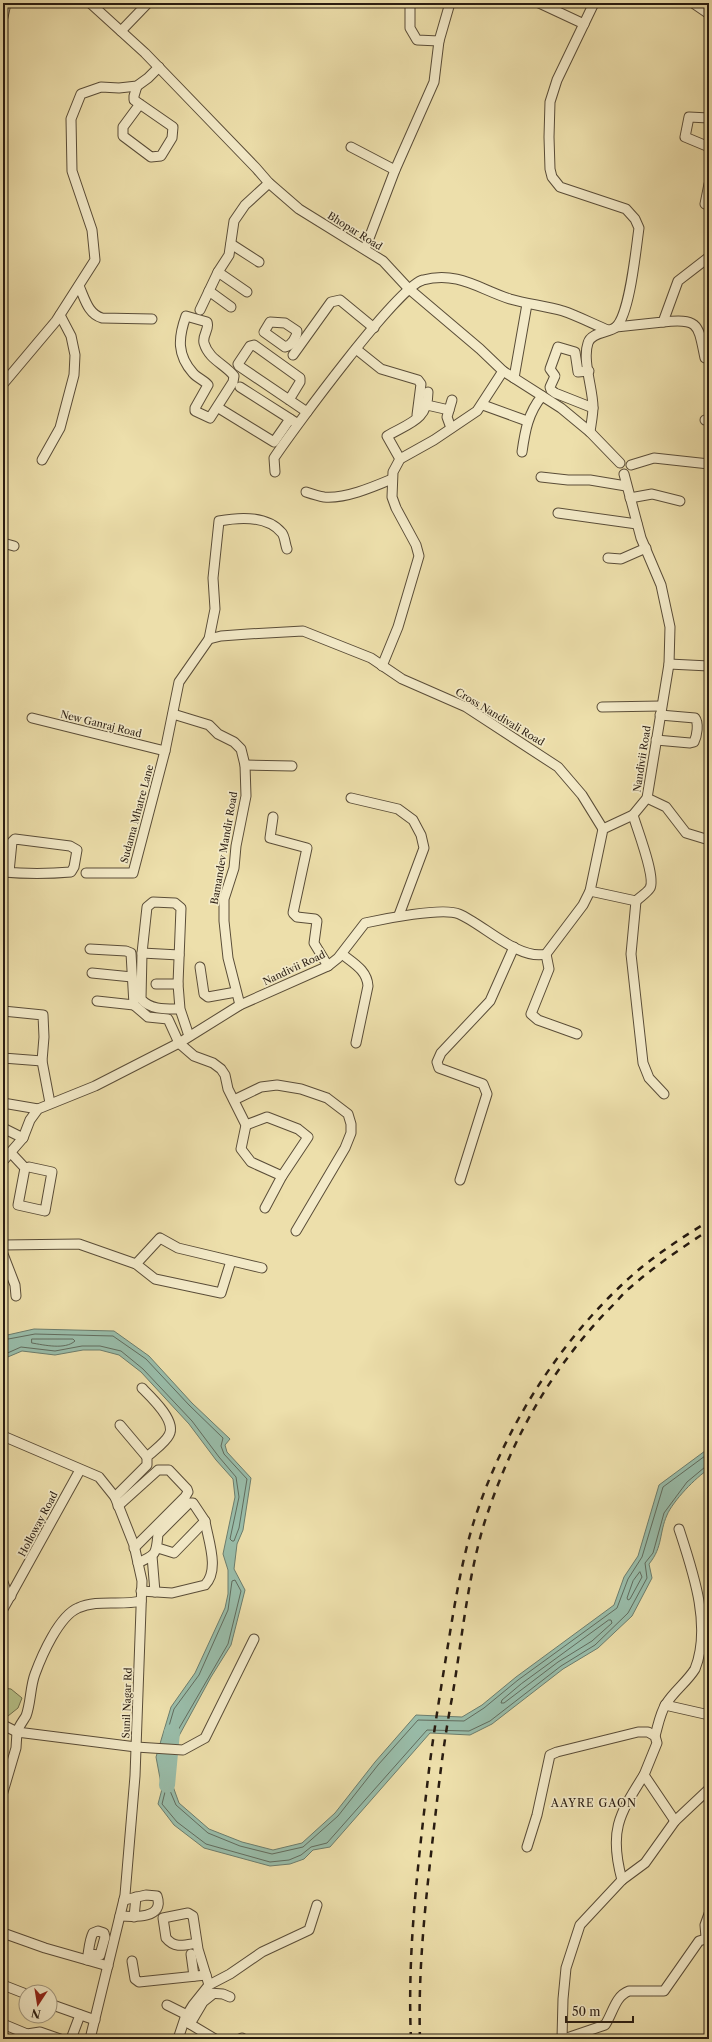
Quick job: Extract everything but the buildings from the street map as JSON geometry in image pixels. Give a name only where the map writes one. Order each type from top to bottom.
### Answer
[{"type":"street","points":[[3,17],[6,3]]},
{"type":"street","name":"Bhopar Road","points":[[90,3],[158,66],[269,183],[299,208],[383,261],[408,288],[480,349],[503,371],[542,396],[562,405],[620,463]]},
{"type":"street","points":[[121,31],[148,3]]},
{"type":"street","points":[[410,3],[410,28],[417,40],[439,41]]},
{"type":"street","points":[[365,249],[395,170],[434,82],[439,41],[450,3]]},
{"type":"street","points":[[539,3],[584,24]]},
{"type":"street","points":[[594,3],[557,80],[550,102],[550,169],[552,177],[560,186],[626,209],[635,219],[639,228],[629,294],[624,312],[612,328]]},
{"type":"street","points":[[693,3],[709,14]]},
{"type":"street","points":[[140,104],[124,127],[123,136],[151,157],[161,156],[172,138],[173,127],[140,104],[134,100],[138,86],[148,78],[158,66]]},
{"type":"street","points":[[3,384],[60,315],[95,260],[92,230],[72,171],[70,119],[80,94],[101,87],[119,88],[138,86]]},
{"type":"street","points":[[709,118],[689,117],[685,137],[709,147]]},
{"type":"street","points":[[351,147],[395,170]]},
{"type":"street","points":[[200,310],[218,272],[229,255],[234,221],[238,213],[269,183]]},
{"type":"street","points":[[705,204],[709,184]]},
{"type":"street","points":[[231,244],[258,262]]},
{"type":"street","points":[[663,322],[678,281],[709,257]]},
{"type":"street","points":[[218,272],[247,292]]},
{"type":"street","points":[[217,407],[272,442],[276,441],[294,422],[307,412],[356,349],[408,288],[422,280],[447,277],[472,282],[494,294],[527,304],[562,311],[612,328]]},
{"type":"street","points":[[79,286],[92,314],[96,316],[102,318],[152,319]]},
{"type":"street","points":[[209,291],[231,307]]},
{"type":"street","points":[[293,355],[297,342],[331,302],[336,300],[340,300],[374,328]]},
{"type":"street","points":[[514,378],[527,304]]},
{"type":"street","points":[[42,460],[60,428],[74,375],[75,355],[71,336],[60,315]]},
{"type":"street","points":[[186,316],[207,322],[208,326],[204,337],[208,353],[234,376],[233,382],[217,407],[210,418],[194,409],[208,385],[193,373],[181,354],[180,344],[186,316]]},
{"type":"street","points":[[590,432],[593,408],[586,353],[588,342],[592,337],[612,328],[684,320],[691,323],[699,331],[705,358],[709,354]]},
{"type":"street","points":[[289,400],[300,382],[300,378],[254,345],[250,346],[238,365],[289,400],[307,412]]},
{"type":"street","points":[[589,371],[578,372],[575,352],[558,348],[550,366],[550,371],[555,376],[550,387],[555,393],[593,408]]},
{"type":"street","points":[[356,349],[381,369],[418,380],[421,384],[417,415]]},
{"type":"street","points":[[209,640],[221,636],[303,631],[371,658],[382,666],[398,627],[419,556],[416,545],[394,502],[392,479],[393,472],[400,459],[434,440],[474,413],[483,405],[503,371]]},
{"type":"street","points":[[240,387],[294,422]]},
{"type":"street","points":[[400,459],[387,436],[423,415],[427,405],[428,392]]},
{"type":"street","points":[[522,452],[528,421],[534,405],[542,396]]},
{"type":"street","points":[[451,428],[447,417],[452,400]]},
{"type":"street","points":[[427,405],[448,410]]},
{"type":"street","points":[[483,405],[528,421]]},
{"type":"street","points":[[275,472],[274,458],[294,422]]},
{"type":"street","points":[[631,464],[631,471],[624,474],[619,470],[620,463],[626,461],[631,464],[654,458],[709,464]]},
{"type":"street","name":"Nandivii Road","points":[[603,829],[633,815],[647,798],[668,664],[670,628],[661,585],[637,524],[624,474]]},
{"type":"street","points":[[541,477],[568,480],[590,480],[626,486]]},
{"type":"street","points":[[306,492],[325,497],[367,490],[392,479]]},
{"type":"street","points":[[630,498],[652,494],[680,501]]},
{"type":"street","points":[[558,513],[637,524]]},
{"type":"street","points":[[173,714],[179,682],[209,640],[215,609],[213,578],[219,521],[251,518],[270,524],[283,534],[287,549]]},
{"type":"street","points":[[3,542],[14,546]]},
{"type":"street","points":[[608,558],[621,559],[646,548]]},
{"type":"street","points":[[668,664],[709,666]]},
{"type":"street","name":"Cross Nandivali Road","points":[[382,666],[402,679],[431,690],[466,707],[558,767],[582,795],[603,829]]},
{"type":"street","points":[[602,707],[660,710],[695,718],[697,721],[696,739],[694,742],[690,743],[656,740]]},
{"type":"street","name":"Sudama Mhatre Lane","points":[[86,873],[133,873],[165,751],[173,714]]},
{"type":"street","name":"Bamandev Mandir Road","points":[[173,714],[209,725],[218,734],[234,742],[241,749],[245,765],[246,796],[236,846],[234,868],[224,900],[224,921],[228,958],[240,1006]]},
{"type":"street","name":"New Ganraj Road","points":[[32,718],[165,751]]},
{"type":"street","points":[[245,765],[292,766]]},
{"type":"street","points":[[351,798],[398,809],[413,820],[421,835],[424,848],[399,915]]},
{"type":"street","points":[[647,798],[666,807],[686,833],[709,840]]},
{"type":"street","points":[[633,815],[649,867],[651,882],[650,888],[636,901],[631,954],[643,1063],[648,1078],[664,1094]]},
{"type":"street","points":[[273,817],[269,836],[270,838],[307,848],[293,913],[297,917],[315,919],[317,921],[314,943],[328,966]]},
{"type":"street","points":[[577,1034],[538,1020],[531,1014],[549,969],[546,954],[583,905],[590,890],[603,829]]},
{"type":"street","points":[[15,839],[70,846],[77,850],[72,872],[44,874],[6,872],[12,842],[15,839]]},
{"type":"street","points":[[590,890],[636,901]]},
{"type":"street","points":[[189,1036],[180,1009],[178,984],[181,908],[175,903],[153,902],[147,907],[142,953],[141,999],[144,1004],[168,1019],[179,1043],[194,1056],[213,1063],[221,1069],[246,1125],[241,1150],[251,1162],[282,1176]]},
{"type":"street","name":"Nandivii Road","points":[[3,1161],[23,1138],[30,1120],[38,1110],[50,1103],[95,1086],[179,1043],[240,1006],[328,966],[342,954],[365,922],[399,915],[458,913],[514,947],[534,955],[546,954]]},
{"type":"street","points":[[460,1180],[488,1094],[483,1084],[438,1068],[437,1062],[441,1054],[490,1001],[514,947]]},
{"type":"street","points":[[90,949],[129,952],[132,955],[132,1000],[134,1005],[144,1015],[180,1009]]},
{"type":"street","points":[[142,953],[179,955]]},
{"type":"street","points":[[342,954],[363,971],[368,978],[368,986],[356,1043]]},
{"type":"street","points":[[200,967],[204,994],[208,997],[236,992]]},
{"type":"street","points":[[92,973],[132,977]]},
{"type":"street","points":[[156,984],[178,984]]},
{"type":"street","points":[[97,1001],[134,1005]]},
{"type":"street","points":[[3,1011],[44,1015],[42,1061],[50,1103]]},
{"type":"street","points":[[3,1058],[42,1061]]},
{"type":"street","points":[[234,1100],[261,1087],[277,1085],[301,1089],[327,1098],[348,1114],[351,1124],[351,1133],[345,1148],[296,1231]]},
{"type":"street","points":[[3,1103],[38,1110]]},
{"type":"street","points":[[246,1125],[267,1117],[298,1129],[308,1137],[282,1176],[265,1208]]},
{"type":"street","points":[[3,1128],[23,1138]]},
{"type":"street","points":[[11,1153],[25,1168]]},
{"type":"street","points":[[29,1167],[52,1172],[45,1211],[18,1205],[25,1168],[29,1167]]},
{"type":"street","points":[[136,1264],[160,1238],[178,1248],[262,1268]]},
{"type":"street","points":[[3,1245],[79,1244],[136,1264],[155,1279],[221,1293],[231,1261]]},
{"type":"street","points":[[3,1254],[15,1285],[16,1296]]},
{"type":"street","points":[[142,1388],[167,1417],[171,1426],[169,1435],[147,1457]]},
{"type":"street","points":[[117,1502],[147,1465],[147,1457],[120,1425]]},
{"type":"street","name":"Sunil Nagar Rd","points":[[3,1436],[98,1477],[117,1502],[134,1548],[142,1580],[136,1748],[124,1900],[95,2020],[93,2038]]},
{"type":"street","name":"Holloway Road","points":[[3,1610],[80,1470]]},
{"type":"street","points":[[117,1502],[158,1470],[169,1470],[187,1489],[188,1492],[186,1497],[134,1548]]},
{"type":"street","points":[[138,1563],[152,1556],[158,1548],[158,1534],[189,1503],[193,1503],[205,1521],[213,1567],[209,1581],[205,1585],[172,1593],[141,1591]]},
{"type":"street","points":[[158,1548],[174,1553],[205,1521]]},
{"type":"street","points":[[622,1880],[616,1856],[617,1826],[625,1805],[644,1775],[657,1743],[656,1736],[665,1705],[697,1667],[704,1650],[707,1621],[698,1586],[678,1529]]},
{"type":"street","points":[[152,1556],[155,1592]]},
{"type":"street","points":[[3,1582],[6,1591],[11,1596]]},
{"type":"street","points":[[3,1792],[16,1748],[17,1732],[26,1716],[35,1674],[61,1622],[76,1608],[90,1604],[130,1604],[141,1601]]},
{"type":"street","points":[[3,1726],[17,1732],[136,1748],[183,1750],[205,1738],[254,1639]]},
{"type":"street","points":[[665,1705],[709,1715]]},
{"type":"street","points":[[527,1846],[537,1815],[550,1755],[638,1732],[648,1732],[656,1736]]},
{"type":"street","points":[[644,1775],[675,1821]]},
{"type":"street","points":[[709,1789],[675,1821],[645,1863],[622,1880],[580,1925],[566,1968],[563,1999],[563,2039],[605,2025],[619,1997],[624,1993],[629,1991],[664,1991],[698,1941],[708,1937],[706,1925],[709,1914]]},
{"type":"street","points":[[120,1916],[143,1917],[156,1908],[156,1896],[146,1895],[124,1900]]},
{"type":"street","points":[[134,1917],[136,1897]]},
{"type":"street","points":[[178,2039],[187,2020],[207,1988],[262,1952],[308,1930],[317,1905]]},
{"type":"street","points":[[197,1943],[180,1946],[173,1945],[166,1938],[163,1918],[188,1913],[191,1914],[206,1975],[207,1988],[213,1994]]},
{"type":"street","points":[[3,1933],[45,1948],[88,1957],[108,1966]]},
{"type":"street","points":[[191,1954],[194,1976]]},
{"type":"street","points":[[132,1961],[135,1979],[139,1982],[206,1975]]},
{"type":"street","points":[[3,1985],[18,1991]]},
{"type":"street","points":[[187,2020],[203,2002],[213,1994],[223,1994],[230,1997]]},
{"type":"street","points":[[168,2005],[215,2039]]},
{"type":"street","points":[[58,2007],[95,2020]]},
{"type":"street","points":[[71,2039],[80,2015]]},
{"type":"street","points":[[3,2024],[28,2034],[40,2032],[60,2039]]},
{"type":"green space","points":[[3,1688],[11,1689],[22,1698],[18,1708],[8,1716],[3,1715]]},
{"type":"water","points":[[34,1329],[114,1331],[149,1356],[192,1403],[230,1439],[225,1445],[227,1452],[251,1478],[243,1530],[237,1544],[234,1569],[245,1590],[231,1645],[211,1677],[168,1756],[170,1778],[179,1803],[209,1829],[242,1842],[273,1850],[302,1843],[335,1813],[375,1762],[416,1715],[462,1717],[482,1705],[516,1677],[614,1605],[624,1577],[638,1556],[659,1485],[709,1448],[709,1469],[685,1490],[670,1509],[657,1552],[649,1564],[652,1578],[632,1616],[598,1648],[563,1669],[492,1724],[470,1735],[430,1733],[330,1847],[313,1850],[304,1859],[290,1864],[270,1866],[204,1848],[174,1825],[158,1804],[162,1789],[156,1757],[171,1707],[195,1673],[225,1608],[228,1594],[228,1570],[223,1554],[235,1497],[233,1479],[216,1460],[189,1424],[141,1372],[119,1355],[100,1350],[83,1350],[55,1355],[22,1351],[3,1359],[3,1336]]},
{"type":"waterway","points":[[167,1785],[172,1732]]},
{"type":"railway","points":[[411,2039],[410,2006],[414,1908],[432,1746],[452,1618],[462,1569],[469,1537],[486,1487],[500,1454],[535,1391],[555,1361],[578,1332],[602,1305],[646,1263],[709,1221]]},
{"type":"railway","points":[[420,2039],[420,1993],[424,1923],[448,1718],[473,1567],[484,1524],[494,1494],[506,1465],[533,1410],[549,1384],[586,1335],[607,1311],[641,1278],[709,1230]]},
{"type":"district","name":"AAYRE GAON","points":[[594,1803]]}]
